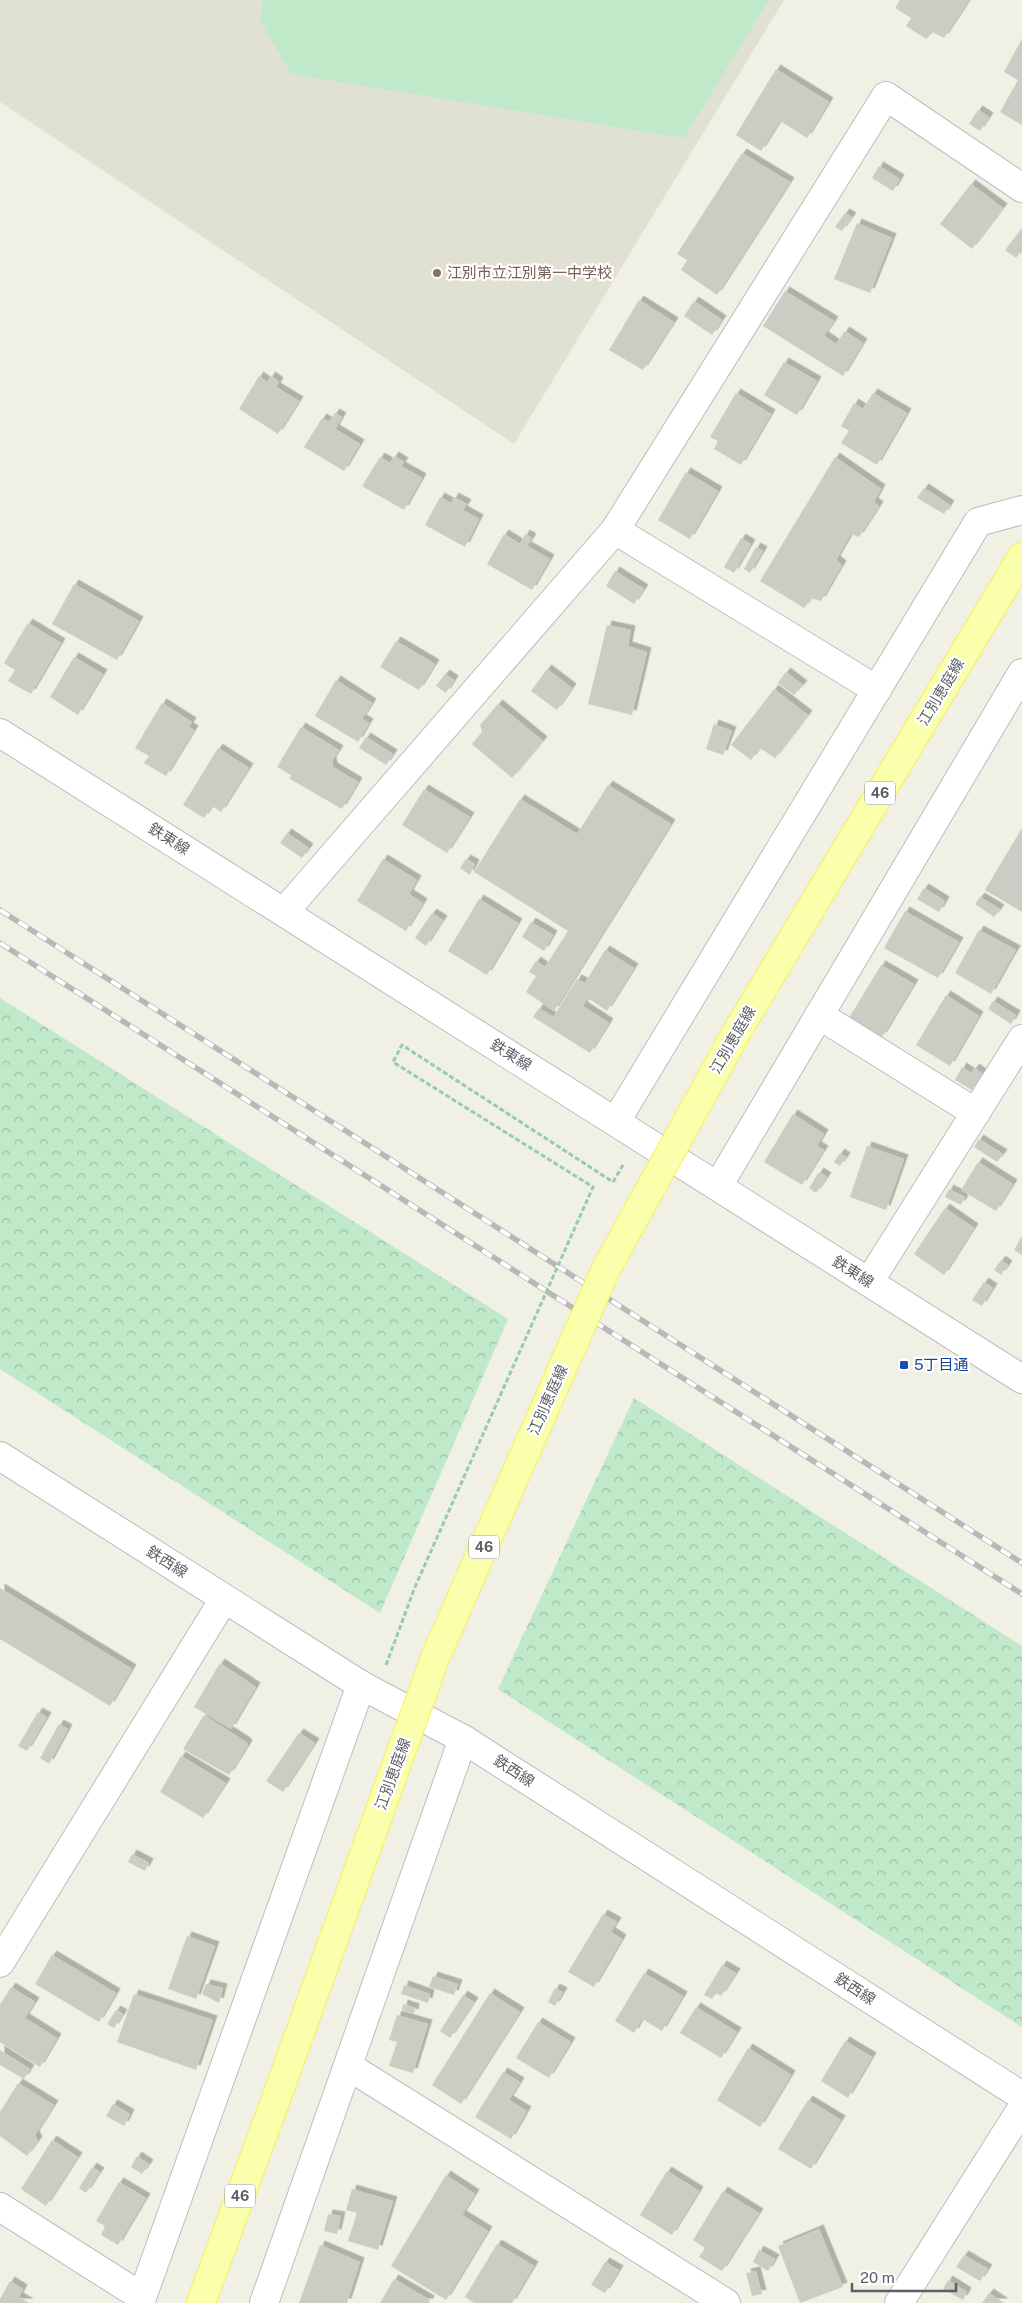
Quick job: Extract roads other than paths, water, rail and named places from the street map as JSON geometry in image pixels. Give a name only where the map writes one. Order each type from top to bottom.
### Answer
[{"type":"main road","name":"江別恵庭線","points":[[200,2303],[280,2088],[434,1658],[606,1269],[739,1028],[1022,557]]},
{"type":"street","points":[[284,912],[615,530],[886,96],[1022,188]]},
{"type":"street","points":[[616,1121],[978,522],[1022,510]]},
{"type":"street","points":[[615,530],[877,690]]},
{"type":"street","points":[[718,1186],[1022,673]]},
{"type":"street","name":"鉄東線","points":[[0,733],[1022,1378]]},
{"type":"street","points":[[819,1016],[976,1113]]},
{"type":"street","points":[[869,1282],[1022,1039]]},
{"type":"street","name":"鉄西線","points":[[0,1456],[361,1685],[464,1739],[1022,2096]]},
{"type":"street","points":[[0,1963],[224,1599]]},
{"type":"street","points":[[0,2207],[141,2300],[361,1685]]},
{"type":"street","points":[[264,2303],[464,1739]]},
{"type":"street","points":[[348,2066],[726,2303]]},
{"type":"street","points":[[899,2303],[1022,2108]]},
{"type":"railway","points":[[0,910],[1022,1563]]},
{"type":"railway","points":[[0,943],[1022,1594]]},
{"type":"place","name":"江別市立江別第一中学校","points":[[437,273]]},
{"type":"place","name":"5丁目通","points":[[904,1365]]}]
